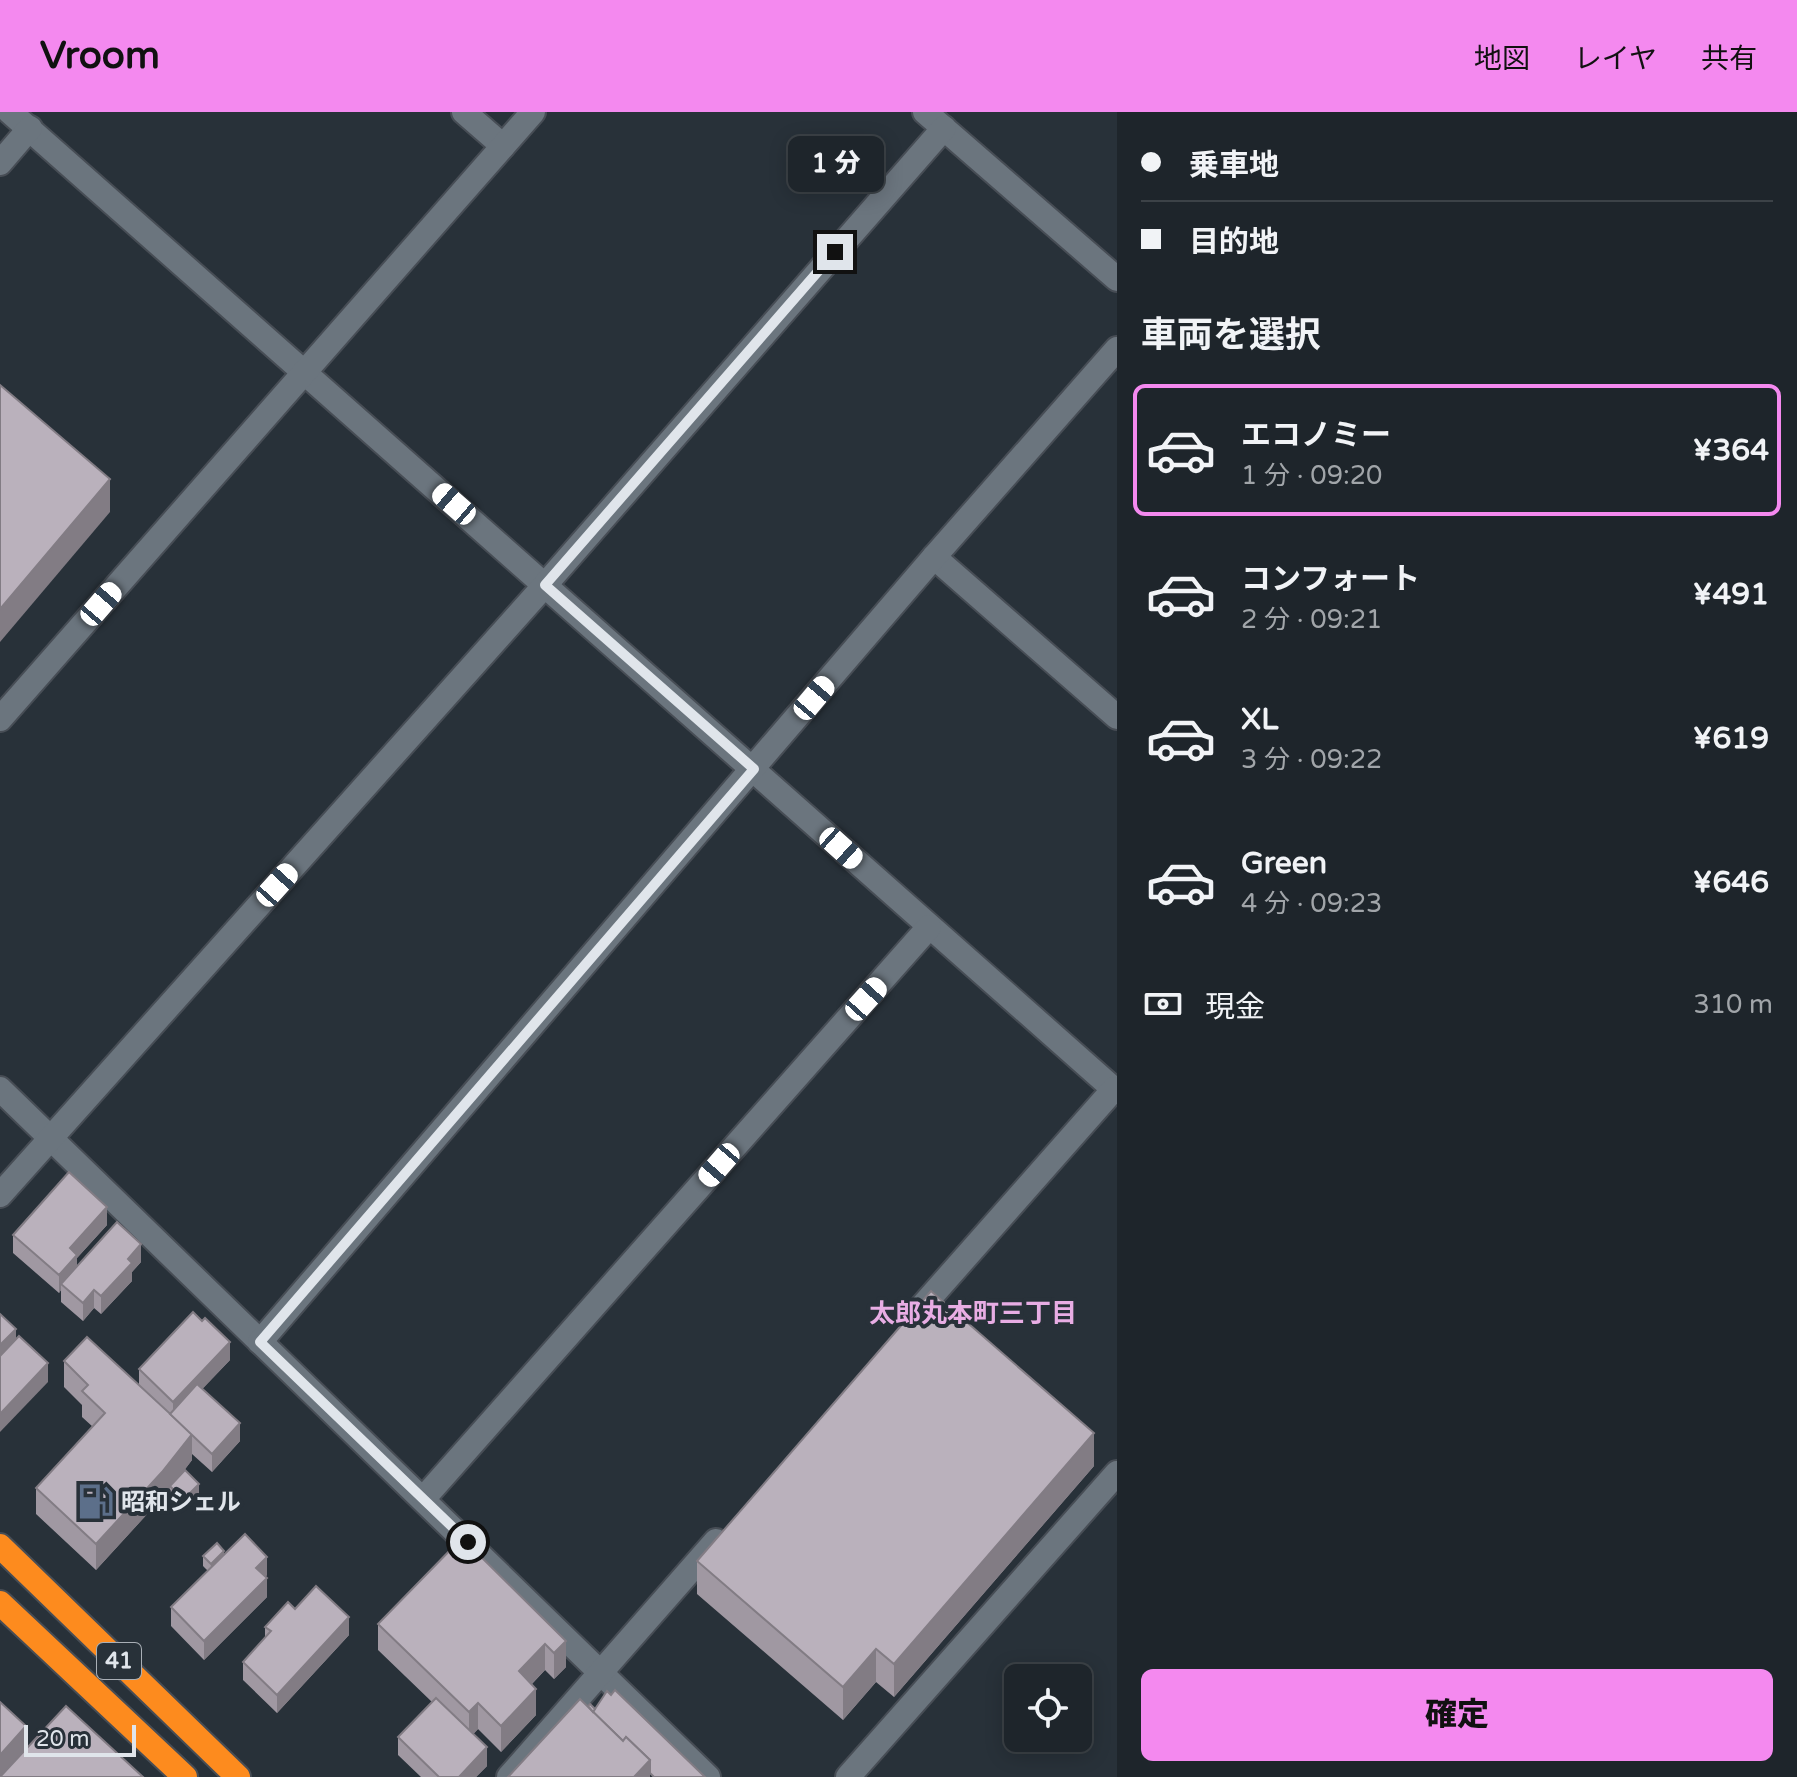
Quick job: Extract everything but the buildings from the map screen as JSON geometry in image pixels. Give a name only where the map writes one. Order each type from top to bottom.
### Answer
[{"type":"highway","name":"41","points":[[0,1546],[238,1777]]},
{"type":"highway","name":"41","points":[[0,1603],[185,1777]]},
{"type":"street","points":[[10,112],[1115,1091],[894,1339]]},
{"type":"street","points":[[464,112],[503,146]]},
{"type":"street","points":[[0,719],[533,112]]},
{"type":"street","points":[[925,112],[1117,279]]},
{"type":"street","points":[[0,163],[30,128]]},
{"type":"street","points":[[0,1195],[545,585],[944,128]]},
{"type":"street","points":[[260,1342],[934,557],[1117,349]]},
{"type":"street","points":[[934,557],[1117,717]]},
{"type":"street","points":[[424,1498],[929,927]]},
{"type":"street","points":[[0,1089],[708,1777]]},
{"type":"street","points":[[848,1777],[1117,1473]]},
{"type":"street","points":[[509,1777],[737,1518]]},
{"type":"place","name":"昭和シェル","points":[[95,1502]]},
{"type":"district","name":"太郎丸本町三丁目","points":[[973,1313]]},
{"type":"route","points":[[468,1542],[260,1342],[754,769],[545,585],[835,252]]}]
